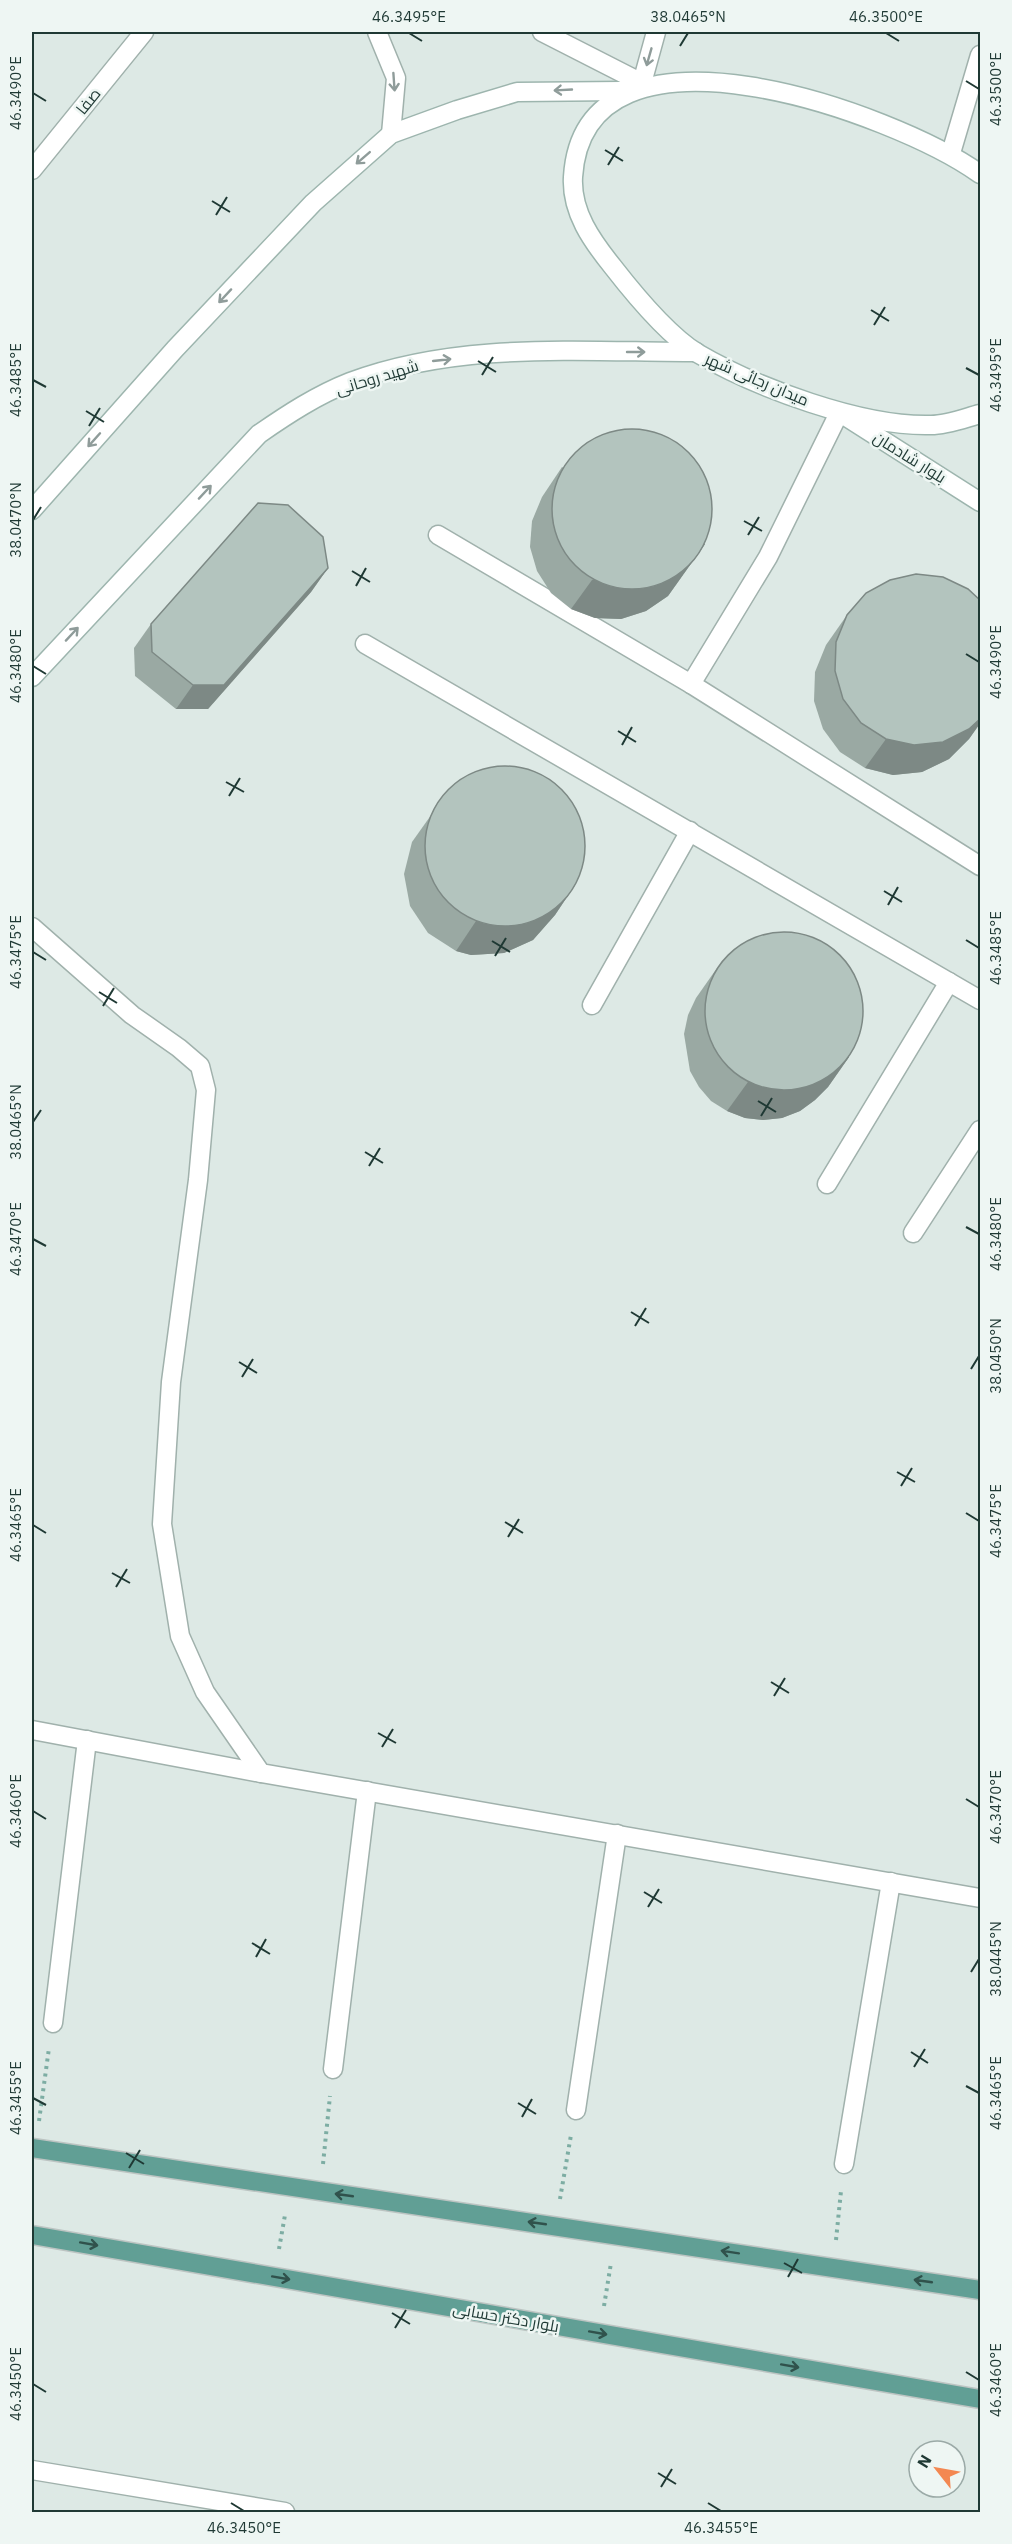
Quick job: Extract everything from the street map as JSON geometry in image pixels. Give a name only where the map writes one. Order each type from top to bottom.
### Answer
[{"type":"main road","points":[[33,2148],[981,2290]]},
{"type":"main road","name":"بلوار دکتر حسابی","points":[[32,2235],[981,2399]]},
{"type":"street","name":"صفا","points":[[32,170],[144,32]]},
{"type":"street","points":[[377,32],[396,78],[390,134]]},
{"type":"street","points":[[542,32],[642,83],[657,32]]},
{"type":"street","points":[[951,153],[981,55]]},
{"type":"street","name":"میدان رجائی شهر","points":[[981,174],[951,153],[862,112],[745,80],[698,74],[642,83],[622,91],[600,106],[579,142],[573,179],[578,217],[640,303],[696,352],[770,387],[839,412],[896,424],[934,426],[981,414]]},
{"type":"street","points":[[32,510],[292,224],[390,134],[517,92],[573,89],[622,91]]},
{"type":"street","name":"شهید روحانی","points":[[32,677],[259,434],[301,405],[351,382],[433,360],[524,352],[696,352]]},
{"type":"street","points":[[691,684],[768,557],[839,412]]},
{"type":"street","name":"بلوار شادمان","points":[[839,412],[981,502]]},
{"type":"street","points":[[438,535],[691,684],[981,866]]},
{"type":"street","points":[[365,644],[981,1000]]},
{"type":"street","points":[[592,1005],[690,831]]},
{"type":"street","points":[[32,927],[132,1015],[200,1066],[206,1099],[171,1382],[162,1524],[180,1636],[205,1692],[261,1773]]},
{"type":"street","points":[[827,1184],[949,982]]},
{"type":"street","points":[[913,1233],[981,1130]]},
{"type":"street","points":[[32,1730],[261,1773],[981,1898]]},
{"type":"street","points":[[53,2023],[87,1740]]},
{"type":"street","points":[[333,2069],[367,1791]]},
{"type":"street","points":[[576,2110],[617,1834]]},
{"type":"street","points":[[844,2164],[891,1882]]},
{"type":"street","points":[[32,2470],[180,2504],[285,2512]]},
{"type":"path","points":[[33,2148],[53,2023]]},
{"type":"path","points":[[320,2191],[333,2069]]},
{"type":"path","points":[[555,2226],[576,2110]]},
{"type":"path","points":[[833,2268],[844,2164]]},
{"type":"path","points":[[275,2277],[289,2186]]},
{"type":"path","points":[[600,2333],[615,2235]]},
{"type":"building","points":[[632,429],[648,430],[663,435],[677,442],[689,452],[699,464],[706,478],[711,493],[711,525],[706,540],[699,554],[689,566],[677,576],[663,583],[648,588],[632,589],[616,588],[601,583],[587,576],[575,566],[565,554],[558,540],[553,525],[552,509],[553,493],[558,478],[565,464],[575,452],[587,442],[601,435],[616,430]]},
{"type":"building","points":[[258,503],[288,505],[323,537],[328,568],[224,685],[193,685],[152,652],[151,624]]},
{"type":"building","points":[[916,574],[943,577],[968,589],[981,601],[981,718],[969,729],[943,742],[914,745],[886,739],[861,723],[843,699],[835,671],[836,642],[847,615],[866,593],[890,580]]},
{"type":"building","points":[[505,766],[535,773],[549,780],[561,790],[571,802],[578,816],[585,846],[578,876],[571,890],[561,902],[549,912],[535,919],[505,926],[475,919],[461,912],[449,902],[439,890],[432,876],[425,846],[432,816],[439,802],[449,790],[461,780],[475,773]]},
{"type":"building","points":[[784,932],[814,938],[828,945],[840,955],[850,967],[857,981],[863,1011],[857,1041],[850,1055],[840,1067],[828,1077],[814,1084],[784,1090],[754,1084],[740,1077],[728,1067],[718,1055],[711,1041],[705,1011],[711,981],[718,967],[728,955],[740,945],[754,938]]}]
